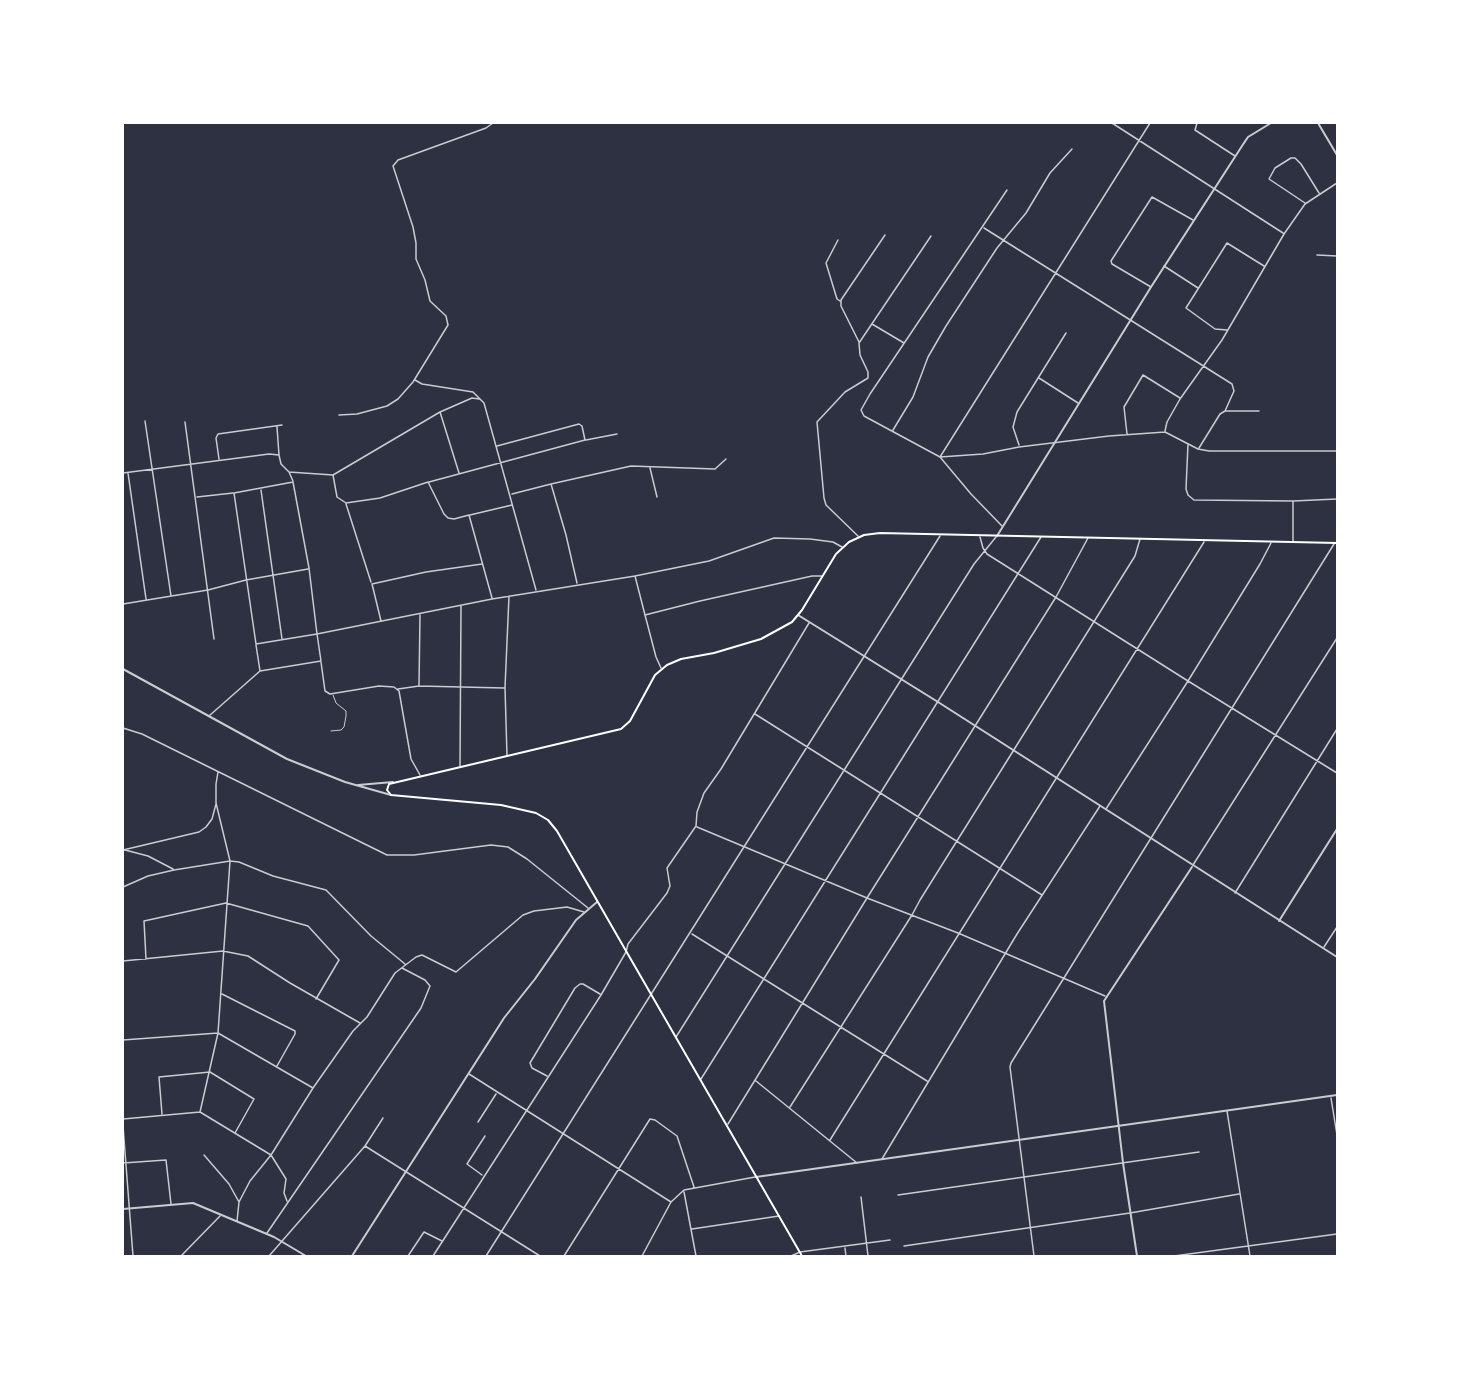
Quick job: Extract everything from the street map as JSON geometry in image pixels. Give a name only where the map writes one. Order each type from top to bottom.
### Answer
[{"type":"main road","points":[[801,1254],[557,831],[542,816],[528,810],[501,805],[391,795],[387,790],[389,784],[621,729],[630,721],[651,682],[662,669],[681,659],[730,649],[761,639],[782,628],[798,615],[842,547],[858,537],[880,533],[1204,542],[1336,543]]},
{"type":"street","points":[[123,123],[140,123]]},
{"type":"street","points":[[339,415],[357,414],[387,406],[398,399],[415,380],[441,339],[448,322],[446,316],[430,301],[425,280],[416,259],[413,227],[393,166],[398,160],[486,128],[493,123]]},
{"type":"street","points":[[1112,123],[1284,234]]},
{"type":"street","points":[[940,457],[1150,123]]},
{"type":"street","points":[[1197,123],[1195,130],[1235,156]]},
{"type":"street","points":[[676,1037],[974,564],[997,536],[1235,156],[1248,137],[1271,123]]},
{"type":"street","points":[[1317,123],[1337,155]]},
{"type":"street","points":[[893,431],[913,397],[928,357],[1004,240],[1026,213],[1050,173],[1072,149]]},
{"type":"street","points":[[1305,204],[1269,179],[1275,168],[1295,158],[1319,194]]},
{"type":"street","points":[[1165,432],[1167,422],[1180,399],[1228,330],[1284,234],[1305,204],[1337,183]]},
{"type":"street","points":[[1002,526],[940,457],[864,416],[861,410],[1007,190]]},
{"type":"street","points":[[1151,287],[1111,262],[1152,197],[1154,196],[1193,221]]},
{"type":"street","points":[[982,227],[1233,386],[1234,391],[1225,411],[1216,418],[1198,449]]},
{"type":"street","points":[[858,537],[826,505],[817,422],[845,392],[867,378],[868,372],[860,355],[859,342],[841,306],[841,301],[885,234]]},
{"type":"street","points":[[859,342],[932,236]]},
{"type":"street","points":[[838,240],[826,263],[837,299],[841,301]]},
{"type":"street","points":[[1228,330],[1215,329],[1186,309],[1198,288],[1227,243],[1265,267]]},
{"type":"street","points":[[1317,255],[1337,256]]},
{"type":"street","points":[[1164,266],[1198,288]]},
{"type":"street","points":[[871,323],[904,343]]},
{"type":"street","points":[[1019,447],[1014,436],[1014,419],[1037,377],[1066,333]]},
{"type":"street","points":[[1128,435],[1124,407],[1143,375],[1180,399]]},
{"type":"street","points":[[1037,377],[1079,403]]},
{"type":"street","points":[[415,380],[422,384],[473,392],[480,399],[485,408],[536,591]]},
{"type":"street","points":[[289,472],[333,475],[440,412],[472,398],[480,399]]},
{"type":"street","points":[[1225,411],[1259,411]]},
{"type":"street","points":[[440,412],[459,473]]},
{"type":"street","points":[[145,421],[171,597]]},
{"type":"street","points":[[185,422],[197,497],[214,639]]},
{"type":"street","points":[[496,446],[579,424],[582,426],[585,440]]},
{"type":"street","points":[[219,460],[216,438],[218,434],[282,425]]},
{"type":"street","points":[[277,426],[281,464],[289,472],[293,482],[309,568],[326,691],[332,694],[379,686],[398,689],[419,686],[505,688]]},
{"type":"street","points":[[940,457],[983,454],[1056,442],[1165,432],[1198,449],[1337,451]]},
{"type":"street","points":[[346,503],[380,498],[459,473],[585,440],[617,434]]},
{"type":"street","points":[[1188,443],[1186,489],[1188,495],[1194,500],[1337,499]]},
{"type":"street","points":[[123,473],[270,454],[279,455]]},
{"type":"street","points":[[510,494],[624,467],[715,469],[726,459]]},
{"type":"street","points":[[650,467],[657,497]]},
{"type":"street","points":[[127,472],[147,600]]},
{"type":"street","points":[[333,475],[337,497],[346,503],[372,584],[381,621]]},
{"type":"street","points":[[197,497],[261,489],[293,482]]},
{"type":"street","points":[[428,482],[448,518],[454,519],[513,504]]},
{"type":"street","points":[[551,484],[577,584]]},
{"type":"street","points":[[261,489],[282,639]]},
{"type":"street","points":[[234,493],[260,671]]},
{"type":"street","points":[[1293,501],[1293,543]]},
{"type":"street","points":[[469,515],[492,599]]},
{"type":"street","points":[[486,1256],[809,747],[940,535]]},
{"type":"street","points":[[980,536],[985,551],[1337,773]]},
{"type":"street","points":[[700,1080],[1041,537]]},
{"type":"street","points":[[256,644],[492,599],[635,576],[710,561],[774,538],[833,542],[842,547]]},
{"type":"street","points":[[728,1125],[1056,597],[1089,538]]},
{"type":"street","points":[[790,1107],[1095,621],[1135,556],[1140,539]]},
{"type":"street","points":[[830,1140],[1204,542]]},
{"type":"street","points":[[1106,809],[1188,681],[1271,543]]},
{"type":"street","points":[[1034,1256],[1010,1067],[1336,543]]},
{"type":"street","points":[[372,584],[426,572],[483,564]]},
{"type":"street","points":[[123,604],[208,590],[309,568]]},
{"type":"street","points":[[635,576],[656,657],[662,669]]},
{"type":"street","points":[[645,615],[812,576],[822,576]]},
{"type":"street","points":[[507,757],[505,688],[509,596]]},
{"type":"street","points":[[460,768],[461,605]]},
{"type":"street","points":[[419,686],[420,613]]},
{"type":"street","points":[[798,615],[1337,957]]},
{"type":"street","points":[[433,1256],[601,995],[627,952],[628,944],[667,893],[670,886],[667,868],[696,826],[697,812],[704,794],[755,714],[809,622]]},
{"type":"street","points":[[1137,1256],[1104,1005],[1106,997],[1337,638]]},
{"type":"street","points":[[209,716],[260,671],[321,661]]},
{"type":"street","points":[[123,669],[293,762],[354,785],[391,795]]},
{"type":"street","points":[[398,689],[402,700],[411,759],[420,776]]},
{"type":"street","points":[[755,714],[1043,895]]},
{"type":"street","points":[[123,728],[142,734],[387,855],[414,855],[491,845],[508,847],[527,859],[588,909]]},
{"type":"street","points":[[1235,893],[1337,729]]},
{"type":"street","points":[[200,1112],[218,1033],[230,861],[216,803],[218,771]]},
{"type":"street","points":[[354,785],[366,786],[393,782]]},
{"type":"street","points":[[124,850],[199,832],[212,819],[216,803]]},
{"type":"street","points":[[882,1159],[1006,954],[1100,806]]},
{"type":"street","points":[[696,826],[867,898],[958,933],[1106,997]]},
{"type":"street","points":[[1279,921],[1337,829]]},
{"type":"street","points":[[124,850],[148,856],[174,870]]},
{"type":"street","points":[[123,887],[148,876],[174,870],[230,861],[239,862],[273,876],[326,890],[371,936],[406,965]]},
{"type":"street","points":[[352,1256],[504,1018],[535,979],[567,931],[584,912],[597,902]]},
{"type":"street","points":[[146,959],[144,921],[226,903],[308,926],[339,960],[316,999]]},
{"type":"street","points":[[237,1222],[239,1202],[250,1181],[271,1155],[313,1088],[360,1023],[371,1012],[395,973],[422,955],[456,972],[524,915],[534,911],[567,907],[584,912]]},
{"type":"street","points":[[1323,948],[1337,927]]},
{"type":"street","points":[[691,933],[928,1081]]},
{"type":"street","points":[[123,961],[223,951],[255,959],[316,999],[360,1023]]},
{"type":"street","points":[[267,1233],[421,1008],[430,986],[402,968]]},
{"type":"street","points":[[548,1077],[532,1068],[530,1063],[575,988],[583,984],[601,995]]},
{"type":"street","points":[[221,993],[295,1031],[277,1066]]},
{"type":"street","points":[[123,1040],[218,1033],[313,1088]]},
{"type":"street","points":[[162,1115],[160,1076],[210,1072],[254,1099],[235,1133]]},
{"type":"street","points":[[468,1074],[671,1202]]},
{"type":"street","points":[[755,1080],[857,1163]]},
{"type":"street","points":[[478,1122],[496,1093]]},
{"type":"street","points":[[642,1256],[671,1202],[684,1190],[694,1187],[1337,1095]]},
{"type":"street","points":[[1331,1096],[1337,1135]]},
{"type":"street","points":[[1227,1111],[1250,1256]]},
{"type":"street","points":[[123,1119],[200,1112],[271,1155],[286,1179],[284,1193],[288,1202]]},
{"type":"street","points":[[268,1256],[365,1146],[383,1118]]},
{"type":"street","points":[[564,1256],[650,1119],[655,1119],[677,1136],[694,1187]]},
{"type":"street","points":[[123,1126],[133,1256]]},
{"type":"street","points":[[483,1176],[466,1164],[484,1136]]},
{"type":"street","points":[[365,1146],[540,1256]]},
{"type":"street","points":[[898,1195],[1199,1152]]},
{"type":"street","points":[[204,1155],[239,1202]]},
{"type":"street","points":[[125,1163],[166,1160],[171,1204]]},
{"type":"street","points":[[684,1190],[696,1256]]},
{"type":"street","points":[[904,1246],[1239,1194]]},
{"type":"street","points":[[861,1197],[868,1256]]},
{"type":"street","points":[[123,1209],[193,1203],[267,1233],[306,1256]]},
{"type":"street","points":[[182,1256],[220,1215]]},
{"type":"street","points":[[692,1229],[779,1216]]},
{"type":"street","points":[[408,1256],[424,1232],[442,1241]]},
{"type":"street","points":[[1174,1256],[1337,1234]]},
{"type":"street","points":[[791,1256],[890,1240]]},
{"type":"street","points":[[845,1247],[846,1256]]},
{"type":"lane","points":[[331,731],[341,730],[344,727],[346,716],[346,711],[334,700],[332,694]]}]
